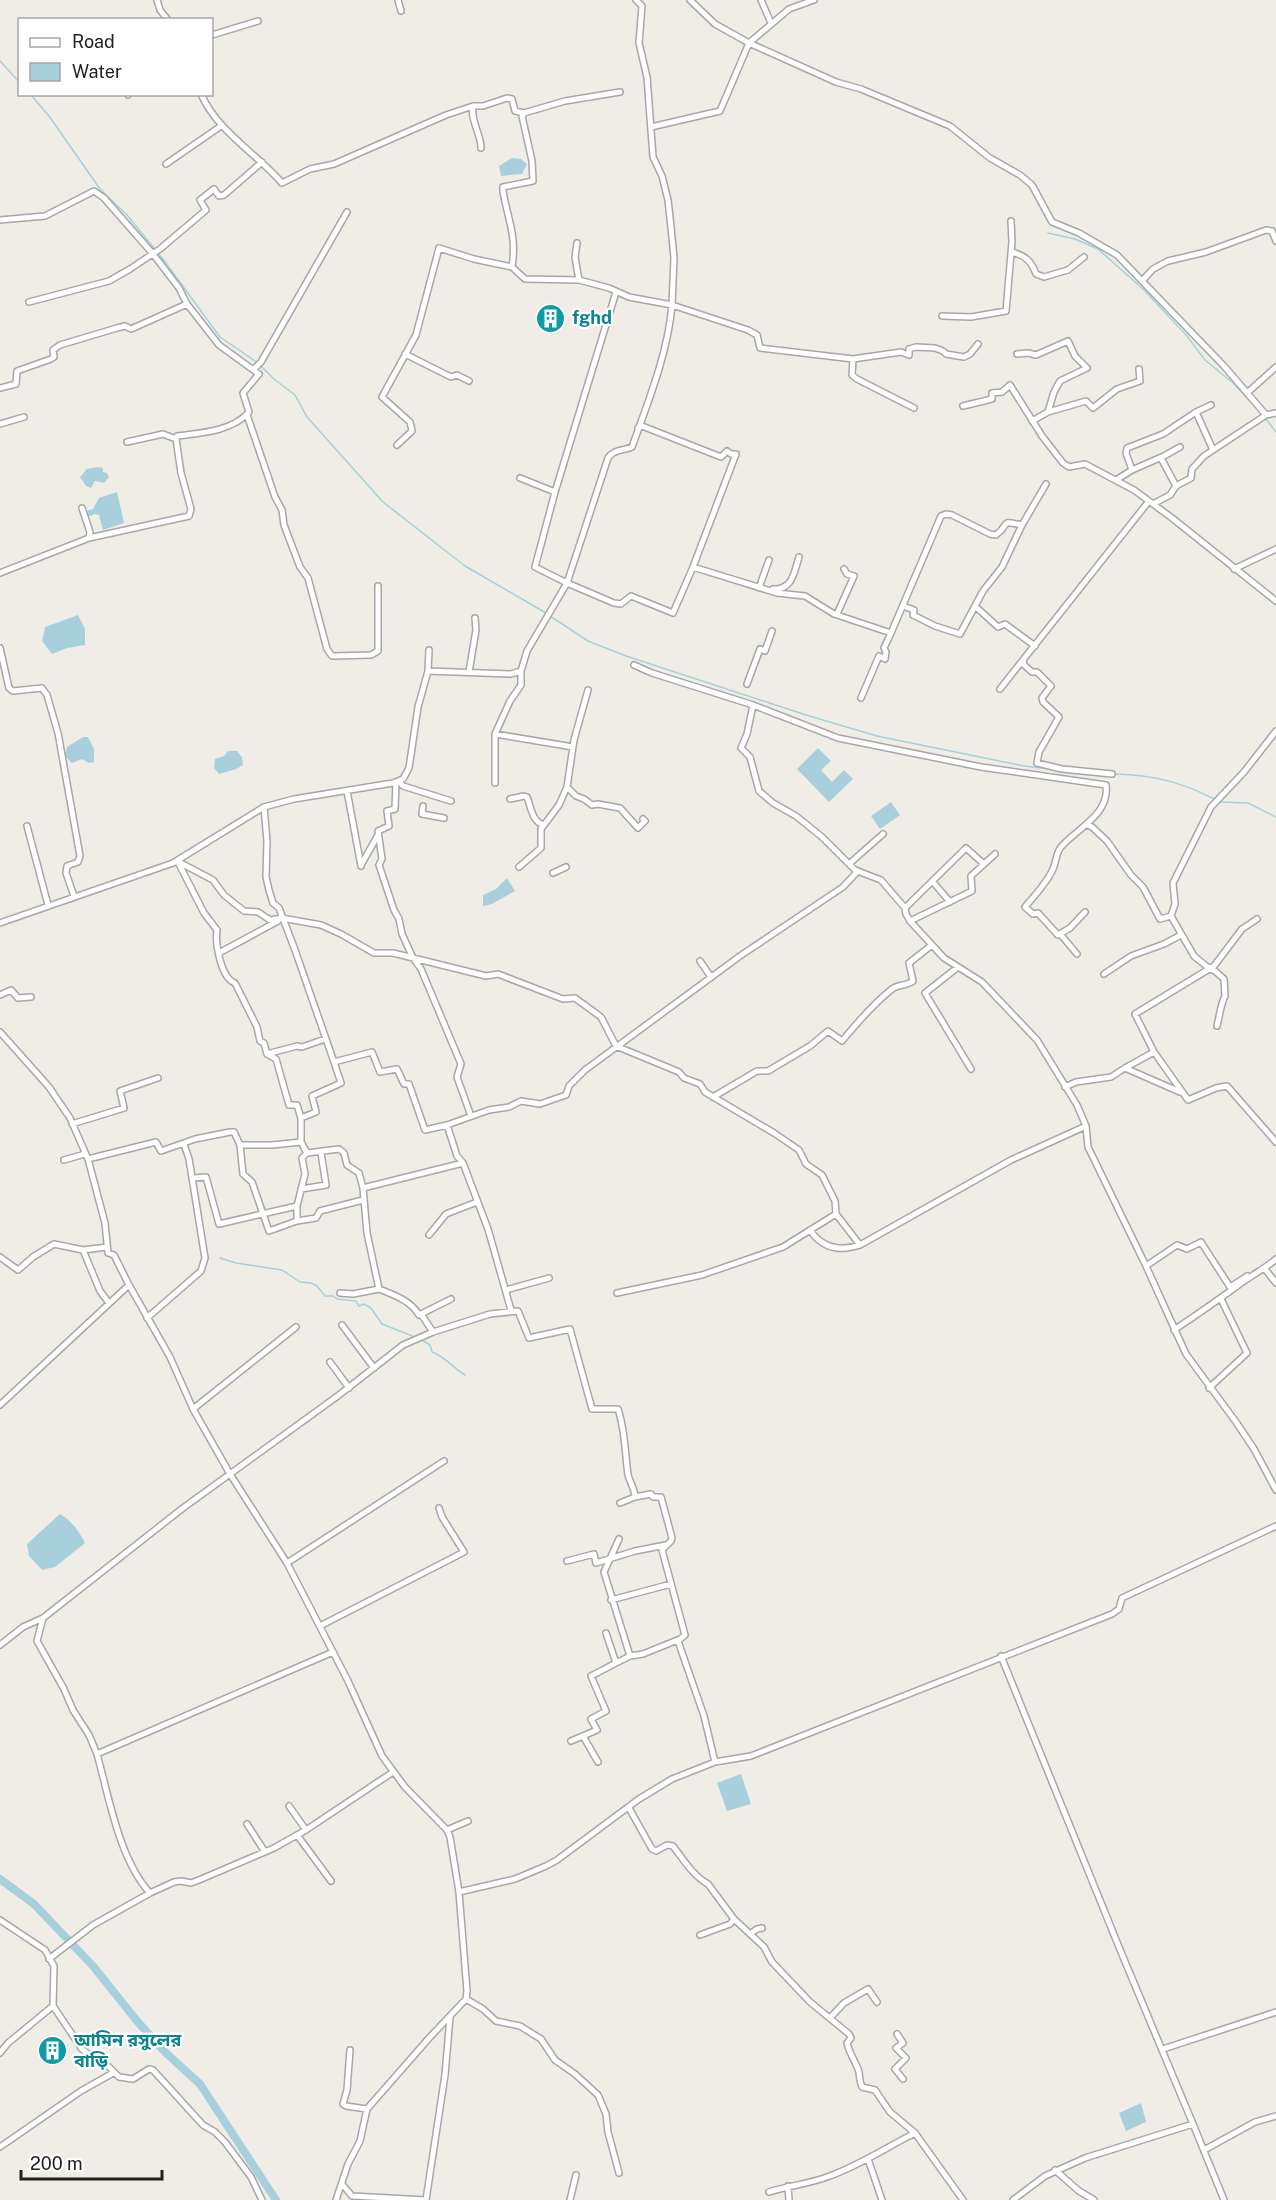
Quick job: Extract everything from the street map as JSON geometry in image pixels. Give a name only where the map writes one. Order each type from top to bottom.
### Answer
[{"type":"street","points":[[157,0],[160,10],[166,18]]},
{"type":"street","points":[[398,0],[401,11]]},
{"type":"street","points":[[495,783],[495,734],[510,701],[521,685],[521,671],[527,651],[567,583],[608,458],[615,451],[632,447],[670,325],[674,258],[671,227],[664,184],[653,157],[647,77],[639,43],[642,6],[636,0]]},
{"type":"street","points":[[690,0],[715,24],[749,43],[836,82],[861,89],[950,126],[978,149],[1020,175],[1032,185],[1052,222],[1079,233],[1117,255],[1266,415]]},
{"type":"street","points":[[761,0],[771,23]]},
{"type":"street","points":[[651,127],[720,111],[749,43],[789,9],[814,0]]},
{"type":"street","points":[[213,35],[258,21]]},
{"type":"street","points":[[202,96],[207,108],[221,126],[282,183],[310,169],[334,164],[473,105],[483,106],[507,98],[512,99],[515,111],[524,113],[565,101],[620,92]]},
{"type":"street","points":[[473,105],[472,112],[481,148]]},
{"type":"street","points":[[512,267],[513,230],[503,187],[532,181],[534,169],[522,116],[524,113]]},
{"type":"street","points":[[166,164],[221,126]]},
{"type":"street","points":[[29,302],[109,281],[139,264],[206,210],[200,200],[211,190],[214,189],[219,196],[224,195],[262,162]]},
{"type":"street","points":[[0,220],[45,216],[94,191],[104,198],[155,252],[187,304],[219,345],[259,374],[243,393],[249,412],[243,420],[231,426],[177,436],[176,439]]},
{"type":"street","points":[[254,369],[261,362],[347,212]]},
{"type":"street","points":[[942,316],[971,317],[1006,311],[1012,252],[1011,220]]},
{"type":"street","points":[[1142,281],[1153,269],[1168,261],[1206,252],[1266,230],[1272,231],[1276,241]]},
{"type":"street","points":[[576,243],[575,257],[579,280]]},
{"type":"street","points":[[397,445],[412,431],[412,426],[382,397],[416,335],[439,248],[474,259],[512,267],[525,279],[579,280],[616,292],[672,305],[748,330],[757,335],[759,348],[853,359],[901,352],[909,355],[909,349],[916,347],[935,348],[946,354],[964,357],[970,354],[978,344]]},
{"type":"street","points":[[1012,252],[1024,256],[1032,263],[1036,274],[1044,277],[1068,270],[1084,257]]},
{"type":"street","points":[[616,292],[555,492],[535,567],[614,603],[621,604],[631,596],[674,613],[736,454],[727,452],[721,457],[642,426],[638,428]]},
{"type":"street","points":[[0,388],[16,384],[16,371],[54,357],[53,350],[60,345],[125,326],[131,329],[141,326],[187,304]]},
{"type":"street","points":[[1017,354],[1036,355],[1068,341],[1075,356],[1087,368],[1060,381],[1048,412]]},
{"type":"street","points":[[405,354],[451,376],[457,375],[469,381]]},
{"type":"street","points":[[853,359],[852,375],[914,408]]},
{"type":"street","points":[[1247,393],[1276,367]]},
{"type":"street","points":[[1032,421],[1048,412],[1086,400],[1093,408],[1117,389],[1140,381],[1139,369]]},
{"type":"street","points":[[963,406],[992,399],[992,393],[1002,392],[1010,385],[1050,449],[1062,463],[1070,467],[1085,464],[1116,480],[1151,503],[1276,601]]},
{"type":"street","points":[[1132,470],[1126,453],[1127,448],[1162,434],[1211,405]]},
{"type":"street","points":[[1196,412],[1213,450]]},
{"type":"street","points":[[1132,523],[1151,503],[1170,495],[1176,486],[1191,478],[1192,469],[1213,450],[1266,415],[1276,413]]},
{"type":"street","points":[[247,415],[253,436],[258,441],[262,461],[282,510],[284,525],[300,567],[308,578],[327,649],[332,656],[371,655],[378,651],[378,586]]},
{"type":"street","points":[[0,424],[24,417]]},
{"type":"street","points":[[127,442],[163,434],[176,439]]},
{"type":"street","points":[[0,573],[89,538],[189,516],[191,509],[181,473],[176,439]]},
{"type":"street","points":[[1116,480],[1180,447]]},
{"type":"street","points":[[1161,458],[1176,486]]},
{"type":"street","points":[[520,478],[555,492]]},
{"type":"street","points":[[903,606],[914,610],[913,615],[935,626],[960,634],[983,591],[1002,567],[1022,525],[1046,484]]},
{"type":"street","points":[[1000,689],[1151,503]]},
{"type":"street","points":[[82,508],[90,532],[89,538]]},
{"type":"street","points":[[861,698],[879,656],[885,659],[884,648],[941,516],[951,514],[996,535],[1006,522],[1022,525]]},
{"type":"street","points":[[1234,569],[1276,549]]},
{"type":"street","points":[[770,591],[788,585],[793,578],[799,557]]},
{"type":"street","points":[[759,588],[770,560]]},
{"type":"street","points":[[693,567],[770,591],[806,596],[816,604],[837,614],[891,633]]},
{"type":"street","points":[[837,614],[854,576],[847,574],[844,569]]},
{"type":"street","points":[[976,607],[998,627],[1005,624],[1035,646]]},
{"type":"street","points":[[469,672],[476,630],[475,618]]},
{"type":"street","points":[[747,684],[757,654],[760,649],[765,651],[772,631]]},
{"type":"street","points":[[0,648],[9,688],[13,691],[42,688],[47,695],[58,733],[80,856],[78,861],[67,866],[66,873],[74,896]]},
{"type":"street","points":[[0,923],[177,861],[264,807],[294,799],[397,781],[406,776],[418,706],[428,671],[429,650]]},
{"type":"street","points":[[1024,658],[1023,664],[1050,683],[1051,686],[1042,698],[1043,702],[1059,717],[1039,752],[1037,763],[1062,769],[1112,774]]},
{"type":"street","points":[[634,665],[652,673],[753,705],[838,738],[981,767],[1106,785],[1103,805],[1095,817],[1059,849],[1053,871],[1025,908],[1033,914],[1038,913],[1077,954]]},
{"type":"street","points":[[428,671],[511,674],[521,671]]},
{"type":"street","points":[[519,867],[541,848],[541,829],[559,806],[567,787],[573,747],[588,690]]},
{"type":"street","points":[[753,705],[747,734],[741,748],[750,757],[759,791],[822,837],[858,871],[880,880],[905,908],[910,921],[944,958],[982,982],[1037,1040],[1086,1126],[1088,1147],[1186,1354],[1242,1431],[1276,1490]]},
{"type":"street","points":[[1217,1026],[1218,1016],[1226,996],[1223,989],[1225,982],[1215,971],[1194,956],[1171,916],[1175,904],[1173,883],[1211,807],[1244,772],[1276,731]]},
{"type":"street","points":[[495,734],[573,747]]},
{"type":"street","points":[[397,781],[403,786],[451,801]]},
{"type":"street","points":[[347,791],[360,866],[378,835],[378,831],[389,826],[387,811],[394,809],[397,781]]},
{"type":"street","points":[[567,787],[576,796],[592,805],[622,809],[638,828],[645,821],[643,819]]},
{"type":"street","points":[[510,799],[527,797],[537,822],[544,825]]},
{"type":"street","points":[[423,806],[422,814],[444,818]]},
{"type":"street","points":[[264,807],[267,840],[266,877],[273,903],[279,908],[295,950],[341,1083],[312,1096],[316,1112],[301,1118]]},
{"type":"street","points":[[1087,825],[1107,841],[1131,875],[1143,887],[1160,919],[1171,916]]},
{"type":"street","points":[[27,826],[48,905]]},
{"type":"street","points":[[849,864],[882,834]]},
{"type":"street","points":[[378,835],[382,859],[379,865],[394,910],[399,918],[402,934],[412,958],[421,969],[461,1064],[457,1077],[471,1116]]},
{"type":"street","points":[[905,908],[966,848],[984,864]]},
{"type":"street","points":[[910,921],[972,891],[971,876],[995,854]]},
{"type":"street","points":[[177,861],[213,880],[224,895],[244,911],[258,912],[270,920],[282,918],[321,925],[374,953],[393,953],[486,976],[498,975],[563,999],[575,998],[601,1017],[616,1046],[679,1072],[684,1078],[700,1084],[712,1097],[774,1132],[800,1150],[806,1164],[822,1175],[835,1201],[836,1214],[860,1245]]},
{"type":"street","points":[[177,861],[204,914],[217,930],[215,940],[224,974],[228,981],[235,983],[267,1054],[276,1059],[289,1105],[297,1105],[301,1118],[301,1142],[307,1153]]},
{"type":"street","points":[[553,873],[566,867]]},
{"type":"street","points":[[334,1062],[372,1052],[380,1072],[397,1070],[404,1084],[409,1084],[425,1130],[508,1107],[521,1101],[540,1104],[566,1095],[569,1086],[585,1070],[616,1046],[711,977],[843,887],[858,871]]},
{"type":"street","points":[[933,882],[950,902]]},
{"type":"street","points":[[1061,935],[1084,912]]},
{"type":"street","points":[[219,953],[282,918]]},
{"type":"street","points":[[1257,919],[1242,929],[1218,963],[1135,1014],[1154,1052],[1188,1100],[1216,1088],[1227,1086],[1276,1142]]},
{"type":"street","points":[[1104,974],[1131,957],[1181,935]]},
{"type":"street","points":[[712,1097],[757,1071],[768,1071],[810,1046],[828,1031],[842,1041],[882,997],[895,987],[914,981],[909,963],[932,945]]},
{"type":"street","points":[[700,961],[711,977]]},
{"type":"street","points":[[958,967],[925,993],[971,1069]]},
{"type":"street","points":[[0,995],[11,990],[18,998],[31,997]]},
{"type":"street","points":[[0,1032],[49,1087],[72,1124],[87,1156],[105,1223],[108,1253],[114,1255],[170,1357],[193,1409],[230,1474],[287,1563],[333,1652],[382,1756],[405,1788],[447,1830],[450,1837],[459,1892],[466,1999],[367,2109],[360,2141],[348,2164],[336,2200]]},
{"type":"street","points":[[267,1054],[297,1046],[302,1047],[325,1039]]},
{"type":"street","points":[[1065,1087],[1076,1082],[1111,1077],[1154,1052]]},
{"type":"street","points":[[1125,1068],[1181,1093]]},
{"type":"street","points":[[72,1124],[124,1108],[120,1091],[158,1078]]},
{"type":"street","points":[[447,1125],[457,1155],[463,1163],[491,1235],[511,1310]]},
{"type":"street","points":[[810,1230],[822,1244],[850,1249],[1011,1160],[1086,1126]]},
{"type":"street","points":[[64,1160],[156,1142],[161,1151],[195,1139],[234,1132],[240,1145],[243,1174],[252,1182],[269,1231],[297,1221],[316,1218],[320,1211],[363,1200]]},
{"type":"street","points":[[240,1145],[301,1142]]},
{"type":"street","points":[[147,1318],[201,1271],[205,1258],[193,1178],[184,1144]]},
{"type":"street","points":[[297,1221],[297,1206],[305,1174],[302,1158],[307,1153],[342,1150],[347,1165],[359,1173],[363,1188],[366,1233],[379,1289]]},
{"type":"street","points":[[301,1189],[326,1185],[321,1153]]},
{"type":"street","points":[[363,1188],[463,1163]]},
{"type":"street","points":[[193,1178],[206,1177],[219,1224],[297,1206]]},
{"type":"street","points":[[429,1235],[446,1214],[477,1202]]},
{"type":"street","points":[[617,1293],[702,1275],[783,1246],[836,1214]]},
{"type":"street","points":[[1146,1266],[1178,1245],[1187,1249],[1201,1242],[1213,1264],[1218,1267],[1230,1287],[1247,1276],[1245,1280]]},
{"type":"street","points":[[0,1257],[18,1270],[54,1244],[83,1250],[107,1247]]},
{"type":"street","points":[[83,1250],[100,1291],[109,1303]]},
{"type":"street","points":[[1174,1330],[1245,1280],[1265,1269],[1276,1259]]},
{"type":"street","points":[[1265,1269],[1276,1283]]},
{"type":"street","points":[[506,1290],[549,1278]]},
{"type":"street","points":[[0,1405],[129,1284]]},
{"type":"street","points":[[340,1293],[353,1294],[379,1289],[401,1298],[414,1306],[433,1332]]},
{"type":"street","points":[[421,1314],[451,1299]]},
{"type":"street","points":[[1209,1388],[1247,1353],[1221,1299]]},
{"type":"street","points":[[0,1645],[23,1627],[43,1618],[403,1345],[433,1332],[490,1314],[518,1311],[529,1338],[570,1329],[592,1409],[618,1409],[628,1474],[635,1497]]},
{"type":"street","points":[[342,1325],[374,1368]]},
{"type":"street","points":[[193,1409],[296,1327]]},
{"type":"street","points":[[330,1362],[348,1388]]},
{"type":"street","points":[[287,1563],[444,1461]]},
{"type":"street","points":[[620,1503],[651,1494],[653,1497],[661,1497],[672,1538],[662,1550],[684,1635],[679,1644],[704,1716],[715,1762]]},
{"type":"street","points":[[320,1626],[464,1552],[441,1517],[439,1508]]},
{"type":"street","points":[[459,1892],[515,1879],[552,1863],[672,1779],[715,1762],[751,1756],[1112,1614],[1119,1609],[1122,1598],[1276,1526]]},
{"type":"street","points":[[619,1539],[604,1572],[630,1656]]},
{"type":"street","points":[[567,1562],[594,1554],[596,1563],[668,1545]]},
{"type":"street","points":[[611,1600],[671,1584]]},
{"type":"street","points":[[43,1618],[37,1641],[89,1736],[97,1754],[124,1845],[135,1871],[150,1893]]},
{"type":"street","points":[[606,1633],[616,1663]]},
{"type":"street","points":[[571,1741],[597,1730],[591,1719],[606,1711],[591,1676],[630,1656],[643,1654],[681,1639]]},
{"type":"street","points":[[97,1754],[333,1652]]},
{"type":"street","points":[[1001,1656],[1120,1952],[1163,2049],[1224,2200]]},
{"type":"street","points":[[583,1736],[598,1762]]},
{"type":"street","points":[[49,1959],[93,1925],[150,1893],[174,1882],[191,1883],[200,1880],[265,1852],[306,1830],[393,1772]]},
{"type":"street","points":[[289,1806],[306,1830]]},
{"type":"street","points":[[628,1808],[652,1849],[656,1851],[667,1845],[673,1846],[682,1860],[708,1884],[734,1919],[764,1947],[772,1962],[810,2002],[849,2034],[848,2049],[862,2086],[875,2090],[890,2112],[915,2133],[963,2200]]},
{"type":"street","points":[[447,1830],[468,1821]]},
{"type":"street","points":[[247,1824],[265,1852]]},
{"type":"street","points":[[297,1835],[331,1881]]},
{"type":"street","points":[[700,1935],[730,1924],[734,1919]]},
{"type":"street","points":[[0,1920],[45,1950],[54,1966],[53,2006],[82,2049],[93,2058],[104,2062],[119,2077],[133,2079],[149,2069],[153,2070],[203,2126],[215,2132],[225,2142],[251,2177],[262,2200]]},
{"type":"street","points":[[750,1935],[756,1929],[762,1928]]},
{"type":"street","points":[[830,2018],[844,2003],[868,1989],[877,2002]]},
{"type":"street","points":[[466,1999],[483,2008],[496,2021],[520,2026],[541,2039],[558,2063],[575,2074],[598,2095],[606,2114],[608,2132],[619,2173]]},
{"type":"street","points":[[0,2053],[8,2043],[53,2006]]},
{"type":"street","points":[[1163,2049],[1276,2012]]},
{"type":"street","points":[[342,2184],[352,2196],[426,2200],[445,2075],[450,2017]]},
{"type":"street","points":[[897,2034],[903,2043],[896,2048],[906,2058],[895,2069],[903,2079]]},
{"type":"street","points":[[351,2050],[347,2090],[343,2103],[346,2106],[367,2109]]},
{"type":"street","points":[[0,2147],[81,2091],[113,2073]]},
{"type":"street","points":[[1204,2150],[1255,2121],[1276,2116]]},
{"type":"street","points":[[1013,2200],[1055,2170],[1100,2151],[1193,2124]]},
{"type":"street","points":[[769,2192],[828,2177],[868,2159],[915,2133]]},
{"type":"street","points":[[868,2159],[882,2200]]},
{"type":"street","points":[[1055,2170],[1078,2191],[1094,2200]]},
{"type":"street","points":[[570,2200],[576,2175]]},
{"type":"street","points":[[788,2186],[789,2200]]},
{"type":"water","points":[[512,158],[521,159],[527,164],[522,174],[501,176],[499,166]]},
{"type":"water","points":[[103,468],[103,472],[109,477],[104,483],[95,481],[91,488],[86,486],[80,477],[87,469]]},
{"type":"water","points":[[117,492],[124,523],[103,530],[99,515],[87,517],[86,511],[93,509],[99,498]]},
{"type":"water","points":[[78,615],[85,629],[85,645],[67,648],[52,654],[42,641],[45,627]]},
{"type":"water","points":[[83,737],[88,737],[94,749],[94,762],[89,763],[82,759],[72,763],[65,756],[67,747]]},
{"type":"water","points":[[818,748],[831,761],[821,770],[832,782],[844,770],[853,779],[829,802],[797,769]]},
{"type":"water","points":[[228,751],[237,751],[242,757],[243,765],[219,774],[214,768],[215,759],[224,756]]},
{"type":"water","points":[[891,802],[900,815],[880,829],[871,816]]},
{"type":"water","points":[[507,878],[515,891],[492,904],[483,906],[483,895],[496,889]]},
{"type":"water","points":[[60,1514],[75,1527],[85,1543],[55,1567],[42,1570],[29,1556],[27,1544]]},
{"type":"water","points":[[741,1774],[751,1804],[727,1811],[717,1783]]},
{"type":"water","points":[[1141,2103],[1146,2122],[1126,2131],[1119,2113]]},
{"type":"waterway","points":[[0,61],[18,81]]},
{"type":"waterway","points":[[32,96],[49,116],[100,189],[127,215],[163,259],[220,337],[258,363]]},
{"type":"waterway","points":[[1048,233],[1075,239],[1098,249],[1143,289],[1187,336],[1205,360],[1233,383],[1259,410]]},
{"type":"waterway","points":[[261,366],[295,395],[307,417],[383,502],[465,566],[546,613]]},
{"type":"waterway","points":[[1266,419],[1276,432]]},
{"type":"waterway","points":[[550,616],[588,641],[626,656],[806,715],[877,736],[1024,766],[1050,769]]},
{"type":"waterway","points":[[1115,774],[1167,781],[1191,788],[1216,800]]},
{"type":"waterway","points":[[1221,802],[1248,803],[1276,817]]},
{"type":"waterway","points":[[220,1258],[236,1263],[282,1270],[300,1282],[317,1286],[325,1296],[356,1301],[359,1306],[364,1304],[371,1308],[382,1324],[415,1337]]},
{"type":"waterway","points":[[422,1340],[430,1345],[432,1352],[465,1375]]},
{"type":"waterway","points":[[0,1879],[34,1904],[93,1966],[166,2053],[200,2084],[276,2200]]},
{"type":"place","name":"fghd","points":[[551,318]]},
{"type":"place","name":"আমিন রসুলের বাড়ি","points":[[53,2050]]}]
